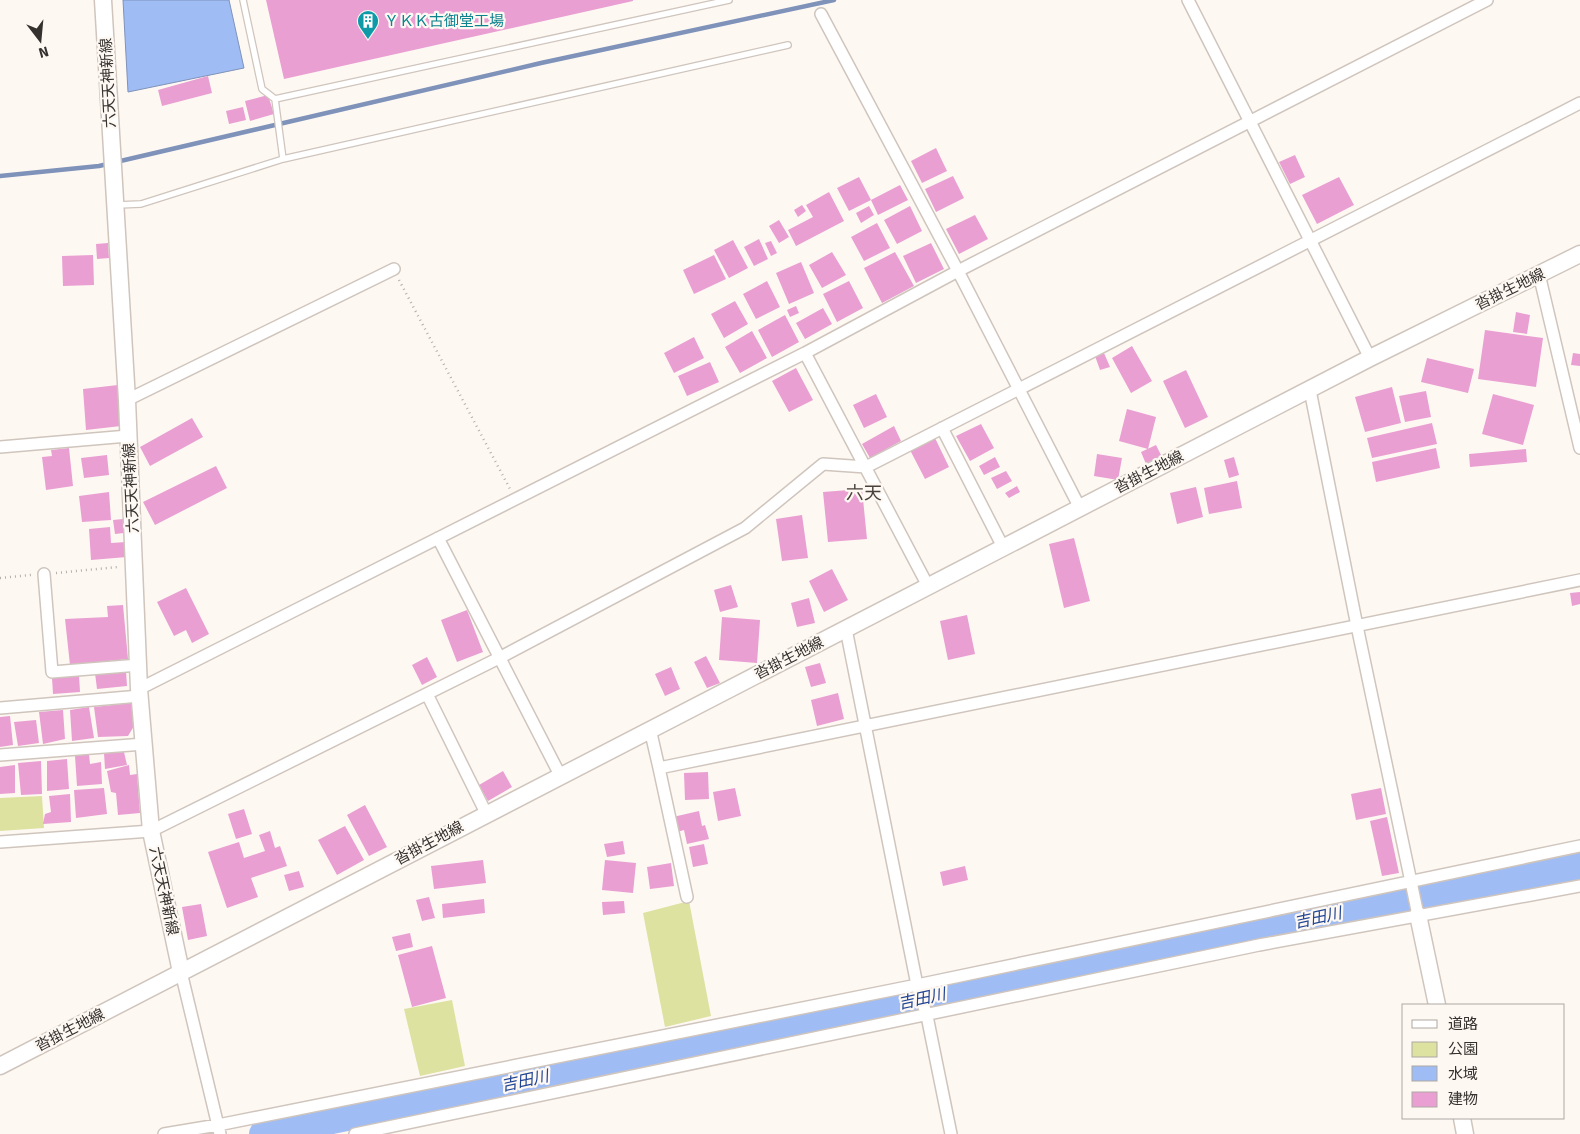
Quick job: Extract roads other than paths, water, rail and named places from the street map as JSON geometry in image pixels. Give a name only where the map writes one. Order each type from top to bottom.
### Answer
[{"type":"main road","name":"六天天神新線","points":[[103,0],[127,400],[144,744],[151,831],[181,972]]},
{"type":"main road","name":"沓掛生地線","points":[[0,1066],[486,813],[1370,358],[1580,254]]},
{"type":"main road","points":[[1418,915],[1438,1004]]},
{"type":"main road","points":[[1462,1119],[1465,1134]]},
{"type":"street","points":[[1188,0],[1370,358]]},
{"type":"street","points":[[0,708],[140,692],[1487,0]]},
{"type":"street","points":[[821,14],[958,271],[1080,508]]},
{"type":"street","points":[[0,842],[151,831],[500,658],[745,528],[823,464],[866,468],[1580,103]]},
{"type":"street","points":[[127,400],[394,269]]},
{"type":"street","points":[[1539,274],[1580,448]]},
{"type":"street","points":[[805,352],[928,586]]},
{"type":"street","points":[[1310,390],[1357,626],[1418,915]]},
{"type":"street","points":[[942,428],[1003,547]]},
{"type":"street","points":[[0,447],[128,436]]},
{"type":"street","points":[[438,538],[560,775]]},
{"type":"street","points":[[44,574],[52,672],[139,665]]},
{"type":"street","points":[[659,768],[1580,580]]},
{"type":"street","points":[[846,629],[917,986],[927,1015],[951,1134]]},
{"type":"street","points":[[427,694],[486,813]]},
{"type":"street","points":[[650,729],[687,897]]},
{"type":"street","points":[[0,755],[144,744]]},
{"type":"street","points":[[164,1134],[219,1128],[917,986],[1580,846]]},
{"type":"street","points":[[355,1134],[1259,945],[1580,886]]},
{"type":"street","points":[[181,972],[219,1128]]},
{"type":"lane","points":[[243,0],[262,89],[275,99],[283,160]]},
{"type":"lane","points":[[275,99],[729,0]]},
{"type":"lane","points":[[115,205],[140,204],[283,160],[788,45]]},
{"type":"water","points":[[123,0],[229,0],[244,68],[128,92]]},
{"type":"waterway","points":[[0,176],[99,166],[541,63],[834,0]]},
{"type":"waterway","name":"吉田川","points":[[263,1134],[702,1045],[1076,966],[1304,922],[1580,865]]},
{"type":"place","name":"ＹＫＫ古御堂工場","points":[[368,40]]},
{"type":"district","name":"六天","points":[[864,493]]}]
